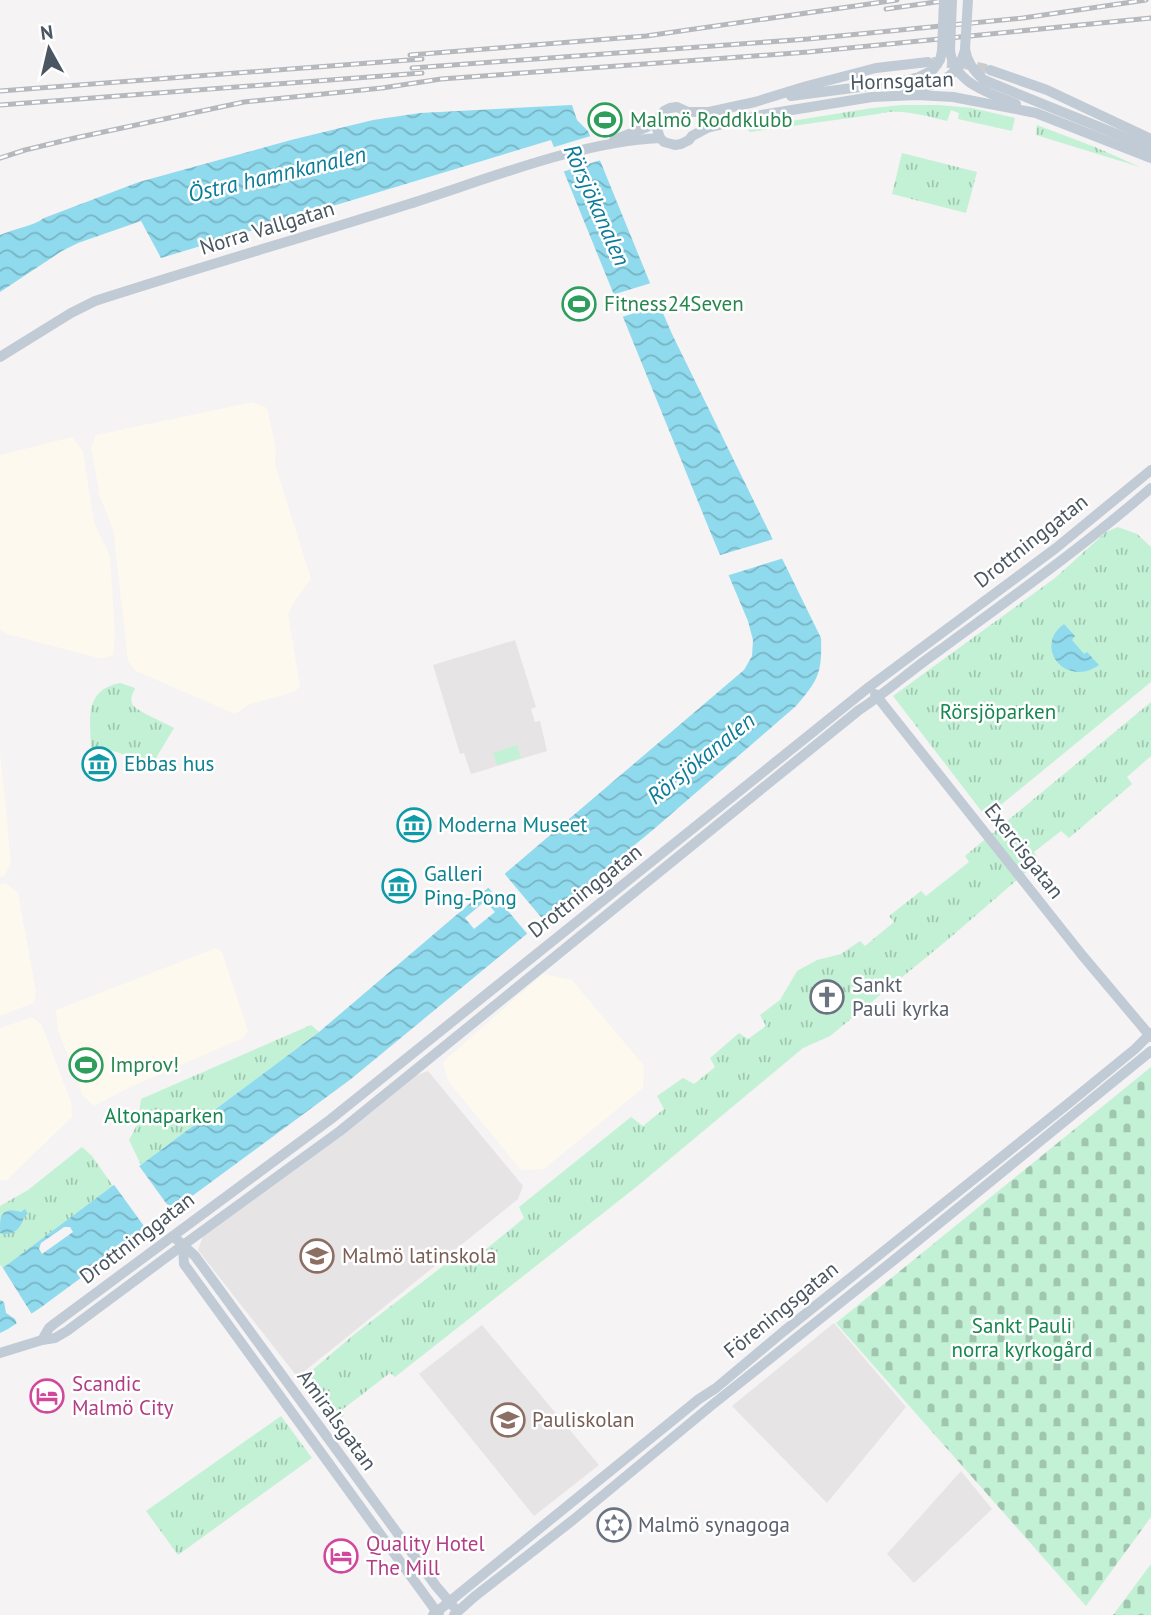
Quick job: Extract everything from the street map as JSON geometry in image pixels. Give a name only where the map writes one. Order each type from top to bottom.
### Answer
[{"type":"main road","points":[[944,0],[946,51],[956,70],[972,85],[1019,103]]},
{"type":"main road","points":[[755,102],[911,80],[933,70],[946,51],[952,0]]},
{"type":"main road","points":[[872,97],[935,84],[956,70],[965,49],[968,0]]},
{"type":"main road","points":[[965,49],[972,69],[1019,103]]},
{"type":"main road","name":"Hornsgatan","points":[[597,146],[647,127],[670,108],[677,107],[688,112],[709,112],[876,68],[928,62]]},
{"type":"main road","points":[[990,70],[1047,90],[1151,139]]},
{"type":"main road","name":"Hornsgatan","points":[[597,146],[660,138],[664,142],[681,145],[707,128],[733,121],[872,97],[917,95],[1019,103],[1151,158]]},
{"type":"main road","points":[[1041,111],[1151,148]]},
{"type":"main road","points":[[688,112],[695,126],[691,136]]},
{"type":"main road","points":[[658,120],[660,138]]},
{"type":"main road","name":"Norra Vallgatan","points":[[0,357],[95,301],[597,146]]},
{"type":"main road","name":"Drottninggatan","points":[[42,1340],[54,1324],[331,1119],[869,687],[1056,548],[1151,470]]},
{"type":"main road","name":"Drottninggatan","points":[[0,1353],[55,1338],[67,1331],[340,1131],[859,710],[1065,559],[1151,488]]},
{"type":"main road","name":"Exercisgatan","points":[[869,687],[1082,955],[1150,1035]]},
{"type":"main road","name":"Föreningsgatan","points":[[436,1614],[469,1584],[716,1388],[1150,1035]]},
{"type":"main road","name":"Föreningsgatan","points":[[458,1614],[1151,1051]]},
{"type":"main road","name":"Amiralsgatan","points":[[173,1236],[195,1256],[458,1614]]},
{"type":"main road","name":"Amiralsgatan","points":[[183,1246],[184,1264],[436,1614]]},
{"type":"shaded area","points":[[253,402],[267,408],[276,449],[275,464],[311,579],[288,614],[300,686],[294,692],[250,704],[235,714],[136,671],[128,661],[113,529],[100,497],[91,448],[96,435]]},
{"type":"shaded area","points":[[72,437],[83,451],[94,522],[110,556],[115,633],[113,655],[102,659],[0,630],[0,455]]},
{"type":"shaded area","points":[[515,640],[536,707],[531,709],[535,722],[540,721],[547,751],[471,774],[464,753],[460,754],[433,665]]},
{"type":"shaded area","points":[[0,751],[11,862],[4,876],[0,877]]},
{"type":"shaded area","points":[[6,883],[18,893],[36,991],[34,1003],[0,1016],[0,884]]},
{"type":"shaded area","points":[[216,948],[222,952],[248,1031],[243,1038],[130,1087],[94,1106],[83,1096],[58,1030],[56,1010]]},
{"type":"shaded area","points":[[543,974],[572,980],[644,1066],[643,1088],[544,1169],[521,1170],[448,1081],[443,1062]]},
{"type":"shaded area","points":[[32,1017],[42,1025],[71,1102],[72,1117],[7,1180],[0,1180],[0,1028]]},
{"type":"shaded area","points":[[428,1071],[523,1186],[518,1199],[301,1374],[295,1374],[198,1250],[203,1236],[412,1077]]},
{"type":"shaded area","points":[[834,1323],[906,1407],[827,1503],[732,1406]]},
{"type":"shaded area","name":"Pauliskolan","points":[[482,1325],[599,1465],[534,1516],[419,1374]]},
{"type":"shaded area","points":[[961,1471],[992,1509],[914,1583],[887,1554]]},
{"type":"green space","points":[[902,105],[972,108],[1015,118],[1012,131],[958,119],[959,113],[951,110],[947,121],[912,113],[886,112],[750,132],[748,128],[872,108]]},
{"type":"green space","points":[[1037,125],[1095,147],[1140,167],[1036,135]]},
{"type":"green space","points":[[902,153],[977,172],[966,213],[892,194]]},
{"type":"green space","name":"Rörsjöparken","points":[[1118,527],[1137,534],[1151,547],[1151,682],[986,817],[893,696],[1055,578],[1106,532]]},
{"type":"green space","points":[[120,683],[135,688],[131,701],[135,707],[174,728],[150,768],[122,754],[91,747],[90,716],[95,699],[100,692]]},
{"type":"green space","points":[[1151,702],[1151,756],[1127,777],[1132,784],[1069,838],[1061,831],[1034,852],[1039,861],[830,1036],[803,1048],[635,1188],[395,1377],[390,1373],[343,1409],[344,1415],[335,1427],[303,1378],[356,1333],[456,1256],[468,1264],[524,1218],[519,1207],[631,1117],[643,1126],[664,1109],[657,1096],[683,1078],[694,1084],[715,1067],[710,1058],[739,1033],[748,1039],[766,1026],[760,1015],[780,1000],[797,971],[817,960],[841,954],[860,941],[865,946],[894,922],[889,916],[921,891],[926,896],[969,862],[965,856]]},
{"type":"green space","points":[[517,745],[521,758],[497,765],[493,753]]},
{"type":"green space","name":"Altonaparken","points":[[311,1025],[319,1032],[141,1165],[129,1140],[138,1123],[141,1099]]},
{"type":"green space","name":"Sankt Pauli norra kyrkogård","points":[[1151,1067],[1151,1517],[1086,1606],[836,1323]]},
{"type":"green space","points":[[82,1147],[92,1156],[113,1186],[0,1270],[0,1206],[28,1190]]},
{"type":"green space","points":[[281,1416],[312,1458],[178,1555],[146,1511]]},
{"type":"green space","points":[[1151,1564],[1151,1615],[1113,1615]]},
{"type":"water","points":[[572,105],[577,120],[588,131],[672,334],[821,638],[818,675],[796,706],[654,829],[351,1079],[40,1308],[0,1333],[0,1270],[319,1032],[744,670],[752,656],[753,640],[748,621],[551,140],[161,258],[141,221],[62,251],[0,292],[0,235],[139,182],[373,120],[420,113]]},
{"type":"water","points":[[1064,624],[1075,636],[1072,640],[1084,654],[1087,652],[1099,665],[1080,672],[1064,668],[1057,662],[1051,646],[1053,637]]},
{"type":"water","points":[[25,1209],[28,1214],[16,1230],[9,1234],[0,1233],[0,1222],[5,1212],[21,1212]]},
{"type":"pier","points":[[594,135],[601,160],[562,172],[551,148]]},
{"type":"pier","points":[[651,283],[660,305],[622,317],[612,295]]},
{"type":"pier","points":[[776,536],[784,558],[726,576],[717,556],[774,539]]},
{"type":"pier","points":[[503,872],[546,923],[530,937],[487,886]]},
{"type":"pier","points":[[485,901],[495,912],[474,929],[465,918]]},
{"type":"pier","points":[[137,1163],[174,1214],[149,1233],[112,1182]]},
{"type":"pier","points":[[64,1227],[70,1227],[73,1232],[42,1254],[39,1249],[41,1243]]},
{"type":"pier","points":[[1,1265],[33,1316],[18,1327],[15,1319],[6,1313],[4,1302],[0,1300]]},
{"type":"tunnel","points":[[932,62],[965,64],[990,70]]},
{"type":"railway","points":[[410,55],[646,36],[897,0]]},
{"type":"railway","points":[[886,9],[950,0]]},
{"type":"railway","points":[[412,68],[808,39],[1023,18],[1146,0]]},
{"type":"railway","points":[[0,158],[75,138],[244,102],[441,79],[808,52],[1151,18]]},
{"type":"railway","points":[[0,91],[422,59]]},
{"type":"railway","points":[[0,105],[422,73]]},
{"type":"place","name":"Malmö Roddklubb","points":[[605,120]]},
{"type":"place","name":"Fitness24Seven","points":[[579,304]]},
{"type":"place","name":"Ebbas hus","points":[[99,764]]},
{"type":"place","name":"Moderna Museet","points":[[414,825]]},
{"type":"place","name":"Galleri Ping-Pong","points":[[399,886]]},
{"type":"place","name":"Sankt Pauli kyrka","points":[[827,997]]},
{"type":"place","name":"Improv!","points":[[86,1065]]},
{"type":"place","name":"Malmö latinskola","points":[[317,1256]]},
{"type":"place","name":"Scandic Malmö City","points":[[47,1396]]},
{"type":"place","name":"Pauliskolan","points":[[508,1420]]},
{"type":"place","name":"Malmö synagoga","points":[[614,1525]]},
{"type":"place","name":"Quality Hotel The Mill","points":[[341,1556]]},
{"type":"water label","name":"Östra hamnkanalen","points":[[277,174]]},
{"type":"water label","name":"Rörsjökanalen","points":[[597,205]]},
{"type":"water label","name":"Rörsjökanalen","points":[[701,758]]}]
